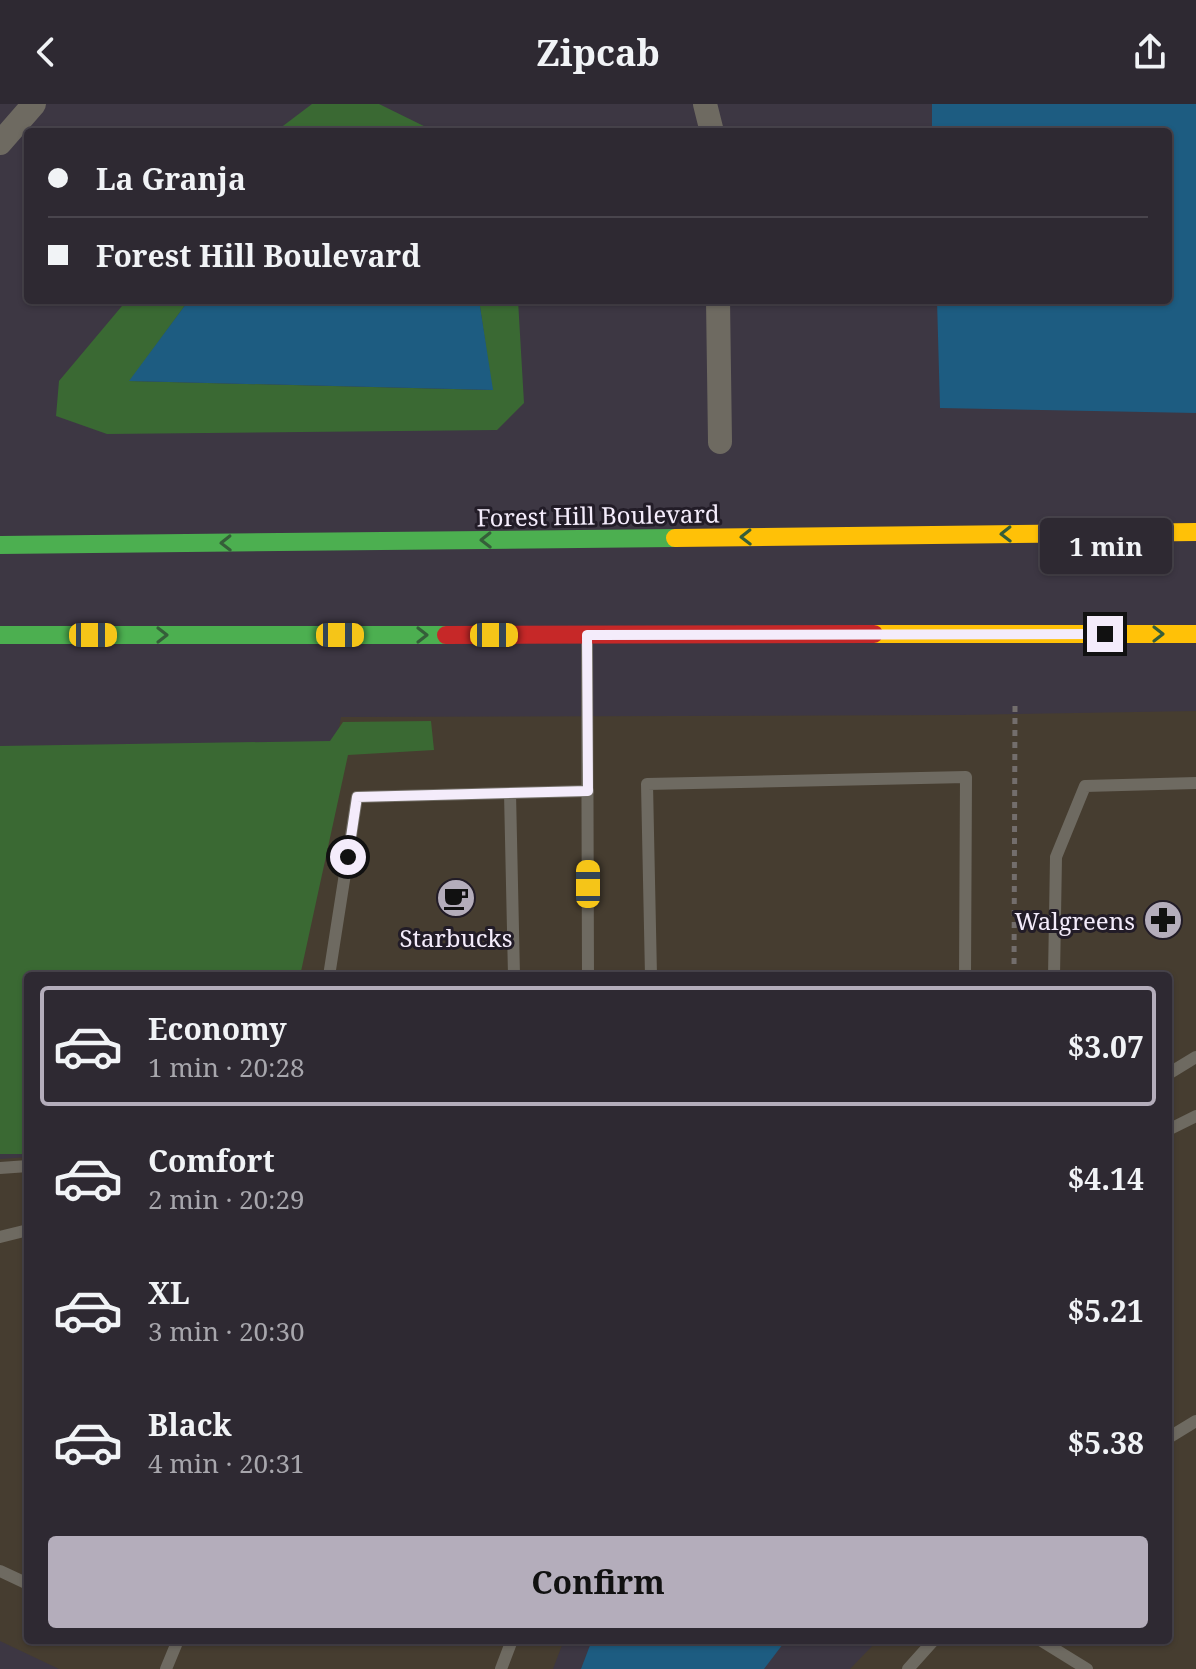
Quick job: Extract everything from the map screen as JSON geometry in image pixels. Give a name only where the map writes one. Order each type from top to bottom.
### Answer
[{"type":"main road","name":"Forest Hill Boulevard","points":[[0,545],[1196,532]]},
{"type":"main road","points":[[0,635],[1196,634]]},
{"type":"street","points":[[0,143],[34,104]]},
{"type":"street","points":[[705,104],[711,128]]},
{"type":"street","points":[[718,304],[720,442]]},
{"type":"lane","points":[[587,635],[588,972]]},
{"type":"lane","points":[[651,972],[647,784],[966,777],[965,972]]},
{"type":"lane","points":[[1054,972],[1056,857],[1085,786],[1196,783]]},
{"type":"lane","points":[[330,972],[357,797],[588,791]]},
{"type":"lane","points":[[510,793],[514,972]]},
{"type":"lane","points":[[1172,1072],[1196,1057]]},
{"type":"lane","points":[[1172,1128],[1196,1116]]},
{"type":"lane","points":[[0,1168],[24,1166]]},
{"type":"lane","points":[[0,1237],[24,1231]]},
{"type":"lane","points":[[1172,1436],[1196,1421]]},
{"type":"lane","points":[[0,1571],[24,1582]]},
{"type":"lane","points":[[166,1669],[176,1644]]},
{"type":"lane","points":[[501,1669],[510,1644]]},
{"type":"lane","points":[[908,1669],[930,1644]]},
{"type":"lane","points":[[1046,1644],[1087,1669]]},
{"type":"path","points":[[1014,972],[1015,706]]},
{"type":"shaded area","points":[[1196,711],[1196,1669],[850,1669],[874,1644],[1172,1644],[1172,972],[294,972],[341,717]]},
{"type":"shaded area","points":[[24,1157],[24,1644],[562,1644],[553,1669],[59,1669],[0,1641],[0,1159]]},
{"type":"green space","points":[[312,104],[379,104],[428,128],[280,128]]},
{"type":"green space","points":[[124,304],[186,304],[130,381],[492,390],[480,304],[518,304],[524,403],[497,430],[107,434],[56,416],[59,381]]},
{"type":"green space","points":[[431,721],[434,750],[348,755],[301,972],[24,972],[24,1154],[0,1154],[0,746],[330,741],[343,722]]},
{"type":"water","points":[[932,104],[1196,104],[1196,413],[940,408],[937,304],[1172,304],[1172,128],[932,128]]},
{"type":"water","points":[[186,304],[480,304],[493,390],[129,381]]},
{"type":"water","points":[[590,1644],[783,1644],[764,1669],[581,1669]]},
{"type":"traffic: fast","points":[[0,545],[675,538]]},
{"type":"traffic: fast","points":[[0,635],[446,635]]},
{"type":"traffic: slow","points":[[675,538],[1196,532]]},
{"type":"traffic: slow","points":[[874,634],[1196,634]]},
{"type":"traffic: jam","points":[[446,635],[874,634]]},
{"type":"place","name":"Starbucks","points":[[456,898]]},
{"type":"place","name":"Walgreens","points":[[1163,920]]},
{"type":"route","points":[[348,857],[357,797],[588,791],[587,635],[1105,634]]}]
